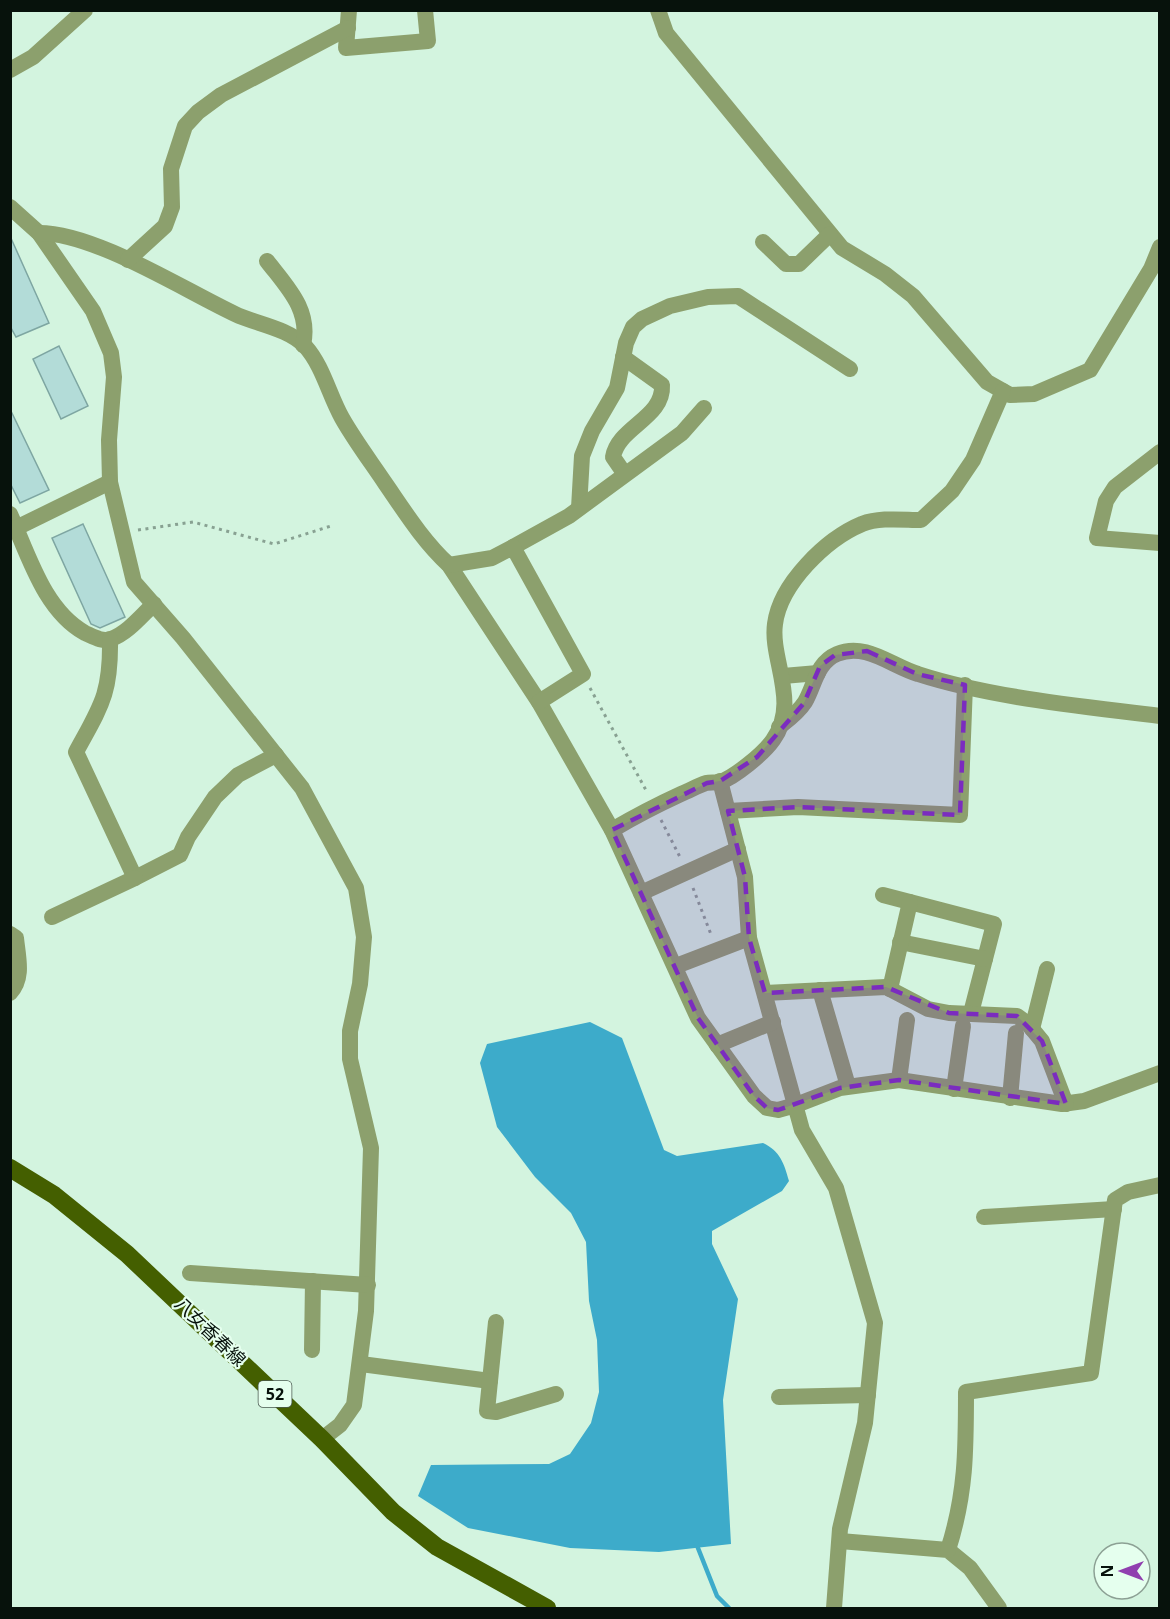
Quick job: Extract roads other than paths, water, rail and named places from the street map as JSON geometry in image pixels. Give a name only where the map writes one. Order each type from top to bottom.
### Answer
[{"type":"main road","name":"八女香春線","points":[[10,1168],[54,1195],[127,1254],[322,1439],[393,1512],[437,1546],[542,1608]]},
{"type":"street","points":[[10,69],[33,57],[86,10]]},
{"type":"street","points":[[349,10],[346,48],[428,41],[425,10]]},
{"type":"street","points":[[658,10],[666,33],[842,248],[885,274],[913,296],[987,382],[1010,395],[1034,394],[1090,370],[1151,269],[1160,247]]},
{"type":"street","points":[[128,260],[165,226],[172,207],[171,169],[185,126],[198,112],[221,95],[348,28]]},
{"type":"street","points":[[12,211],[39,233],[93,310],[111,353],[114,377],[109,440],[110,482],[134,582],[302,788],[356,888],[364,936],[360,984],[350,1030],[350,1059],[371,1148],[368,1285],[361,1364],[354,1405],[340,1425],[322,1439]]},
{"type":"street","points":[[39,233],[58,233],[128,260],[237,315],[285,333],[303,345],[317,363],[342,417],[356,440],[430,547],[449,565],[539,702],[612,830],[698,1018],[754,1096],[767,1108],[778,1110],[848,1086],[899,1080],[1010,1098],[1066,1104],[1084,1101],[1160,1073]]},
{"type":"street","points":[[763,242],[786,264],[799,264],[830,234]]},
{"type":"street","points":[[267,261],[298,301],[305,316],[307,329],[303,345]]},
{"type":"street","points":[[579,508],[582,456],[592,431],[617,388],[623,357],[633,327],[642,319],[680,304],[708,297],[738,296],[850,369]]},
{"type":"street","points":[[623,357],[662,385],[662,394],[648,416],[623,436],[614,449],[613,458],[624,473]]},
{"type":"street","points":[[612,830],[654,806],[707,783],[720,782],[757,757],[775,738],[783,714],[783,676],[774,625],[781,600],[802,570],[829,544],[862,524],[884,520],[921,520],[952,491],[973,460],[1003,391]]},
{"type":"street","points":[[449,565],[492,558],[579,508],[624,473],[682,433],[704,408]]},
{"type":"street","points":[[1160,452],[1114,487],[1106,501],[1097,538],[1160,543]]},
{"type":"street","points":[[110,482],[13,525],[51,602],[62,617],[97,639],[110,639],[122,633],[154,604]]},
{"type":"street","points":[[513,547],[583,674],[539,702]]},
{"type":"street","points":[[110,639],[111,674],[106,698],[76,752],[135,878]]},
{"type":"street","points":[[779,727],[794,716],[804,703],[820,666],[835,655],[867,651],[917,674],[1027,699],[1160,716]]},
{"type":"street","points":[[783,676],[818,673]]},
{"type":"street","points":[[728,812],[798,807],[960,814],[965,685]]},
{"type":"street","points":[[52,918],[180,855],[188,837],[215,797],[238,775],[276,755]]},
{"type":"street","points":[[720,782],[745,878],[749,938],[802,1130],[836,1188],[875,1323],[868,1395],[840,1541],[834,1608]]},
{"type":"street","points":[[641,893],[738,849]]},
{"type":"street","points":[[883,895],[994,924],[967,1020],[954,1089]]},
{"type":"street","points":[[890,989],[910,902]]},
{"type":"street","points":[[10,934],[16,938],[20,966],[18,984],[10,993]]},
{"type":"street","points":[[676,966],[749,938]]},
{"type":"street","points":[[900,942],[985,959]]},
{"type":"street","points":[[1010,1098],[1024,1031],[1047,969]]},
{"type":"street","points":[[765,993],[890,989],[928,1009],[967,1020],[1017,1016],[1024,1031],[1042,1041],[1066,1104]]},
{"type":"street","points":[[820,990],[848,1086]]},
{"type":"street","points":[[899,1080],[908,1020]]},
{"type":"street","points":[[717,1045],[773,1022]]},
{"type":"street","points":[[948,1550],[960,1512],[966,1455],[966,1392],[1091,1373],[1115,1200],[1128,1192],[1160,1185]]},
{"type":"street","points":[[984,1217],[1114,1209]]},
{"type":"street","points":[[190,1273],[368,1285]]},
{"type":"street","points":[[312,1350],[313,1281]]},
{"type":"street","points":[[496,1322],[487,1410],[496,1412],[556,1394]]},
{"type":"street","points":[[361,1364],[490,1381]]},
{"type":"street","points":[[779,1397],[868,1395]]},
{"type":"street","points":[[840,1541],[948,1550],[970,1568],[999,1608]]},
{"type":"water","points":[[590,1022],[622,1038],[664,1150],[677,1156],[763,1143],[774,1150],[780,1158],[789,1181],[782,1191],[712,1231],[712,1244],[738,1299],[723,1400],[731,1544],[659,1552],[570,1548],[468,1528],[418,1496],[431,1465],[549,1464],[570,1454],[591,1423],[599,1392],[597,1340],[589,1301],[586,1242],[571,1213],[535,1177],[497,1127],[480,1063],[487,1044]]},
{"type":"waterway","points":[[696,1543],[717,1596],[729,1608]]}]
